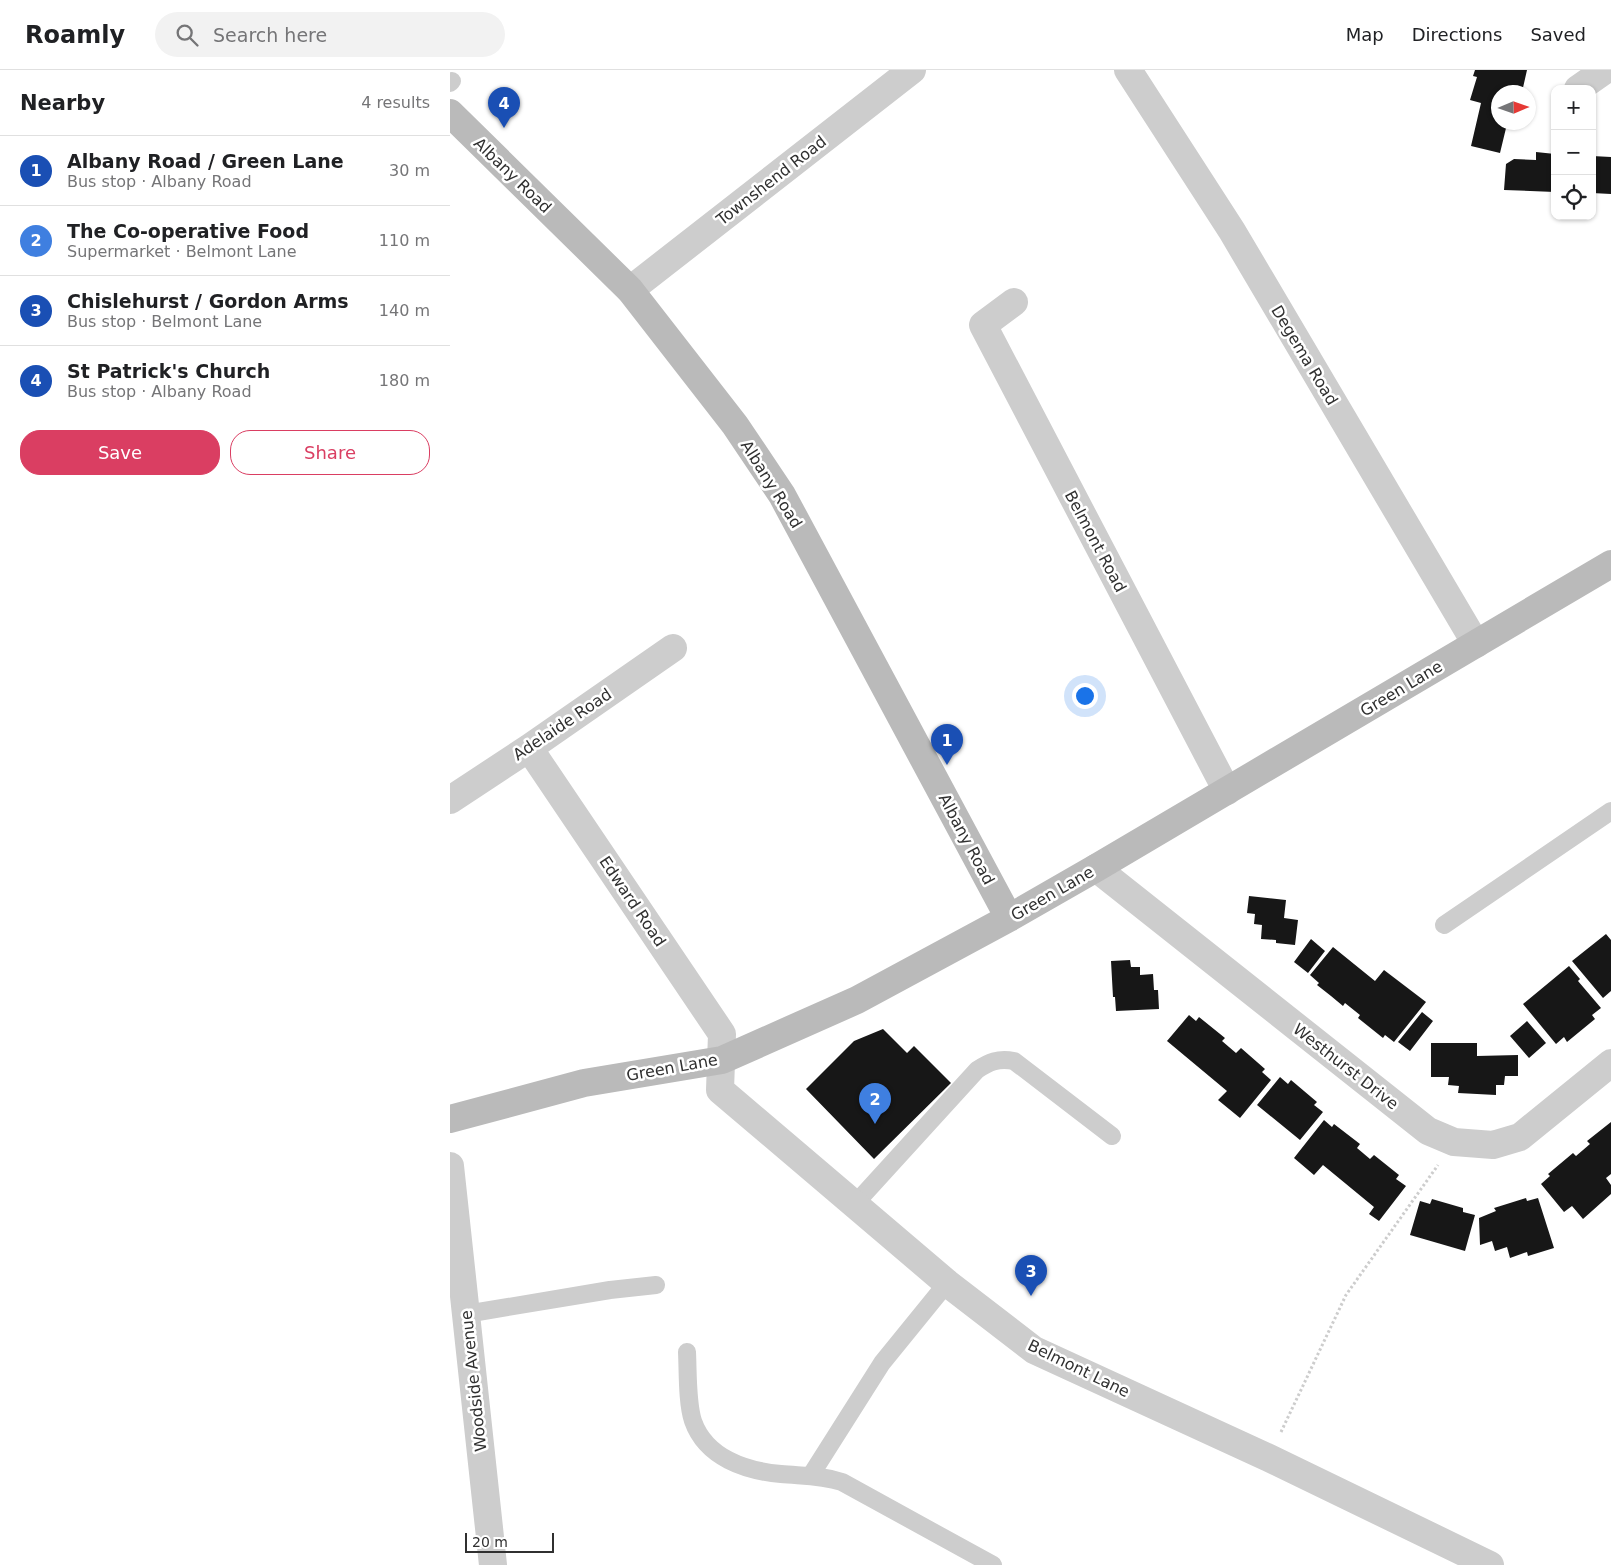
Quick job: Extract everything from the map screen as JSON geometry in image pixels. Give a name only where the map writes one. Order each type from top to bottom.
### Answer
[{"type":"main road","name":"Albany Road","points":[[453,122],[630,290],[735,425],[782,496],[1009,918]]},
{"type":"main road","name":"Green Lane","points":[[450,1119],[584,1083],[722,1060],[857,1000],[1009,918],[1096,868],[1611,564]]},
{"type":"street","name":"Townshend Road","points":[[630,290],[912,70]]},
{"type":"street","name":"Degema Road","points":[[1128,70],[1232,231],[1476,644]]},
{"type":"street","points":[[1584,85],[1605,70]]},
{"type":"street","name":"Belmont Road","points":[[1014,302],[983,325],[1227,791]]},
{"type":"street","name":"Adelaide Road","points":[[450,800],[529,748],[673,648]]},
{"type":"street","name":"Edward Road","points":[[529,748],[722,1034],[722,1060]]},
{"type":"street","name":"Westhurst Drive","points":[[1096,868],[1428,1131],[1454,1142],[1493,1146],[1520,1137],[1611,1063]]},
{"type":"street","name":"Belmont Lane","points":[[722,1060],[720,1090],[947,1284],[1034,1350],[1269,1458],[1490,1565]]},
{"type":"street","name":"Woodside Avenue","points":[[450,1166],[461,1327],[493,1565]]},
{"type":"lane","points":[[1444,925],[1611,811]]},
{"type":"lane","points":[[854,1205],[976,1070],[991,1061],[1005,1059],[1014,1061],[1112,1136]]},
{"type":"lane","points":[[811,1475],[882,1362],[947,1284]]},
{"type":"lane","points":[[461,1327],[610,1290],[656,1285]]},
{"type":"lane","points":[[686,1352],[693,1421],[704,1441],[718,1455],[737,1465],[762,1471],[830,1478],[852,1486],[993,1565]]},
{"type":"path","points":[[1269,1458],[1346,1295],[1454,1142]]},
{"type":"building","points":[[1475,70],[1527,70],[1524,85],[1491,85],[1491,130],[1506,130],[1500,153],[1471,146],[1481,103],[1470,100],[1477,77],[1473,76]]},
{"type":"building","points":[[1536,152],[1551,154],[1551,192],[1504,190],[1506,164],[1514,159],[1536,160]]},
{"type":"building","points":[[1596,156],[1611,157],[1611,194],[1596,193]]},
{"type":"building","points":[[1249,896],[1286,900],[1284,918],[1298,920],[1295,945],[1276,943],[1276,940],[1261,939],[1262,925],[1254,924],[1255,914],[1247,913]]},
{"type":"building","points":[[1606,934],[1611,940],[1611,991],[1603,998],[1572,961]]},
{"type":"building","points":[[1311,939],[1325,951],[1308,973],[1294,962]]},
{"type":"building","points":[[1333,947],[1375,981],[1384,970],[1426,1002],[1394,1042],[1385,1035],[1383,1038],[1358,1018],[1360,1015],[1345,1003],[1343,1006],[1317,985],[1319,983],[1310,975]]},
{"type":"building","points":[[1130,960],[1131,967],[1140,967],[1140,975],[1153,974],[1154,990],[1158,990],[1159,1009],[1116,1011],[1115,997],[1113,997],[1111,961]]},
{"type":"building","points":[[1569,966],[1580,979],[1578,981],[1601,1008],[1592,1015],[1595,1019],[1567,1042],[1564,1037],[1556,1044],[1523,1004]]},
{"type":"building","points":[[1422,1012],[1433,1021],[1410,1051],[1398,1042]]},
{"type":"building","points":[[1189,1015],[1196,1021],[1199,1017],[1225,1038],[1222,1041],[1236,1053],[1241,1048],[1265,1069],[1262,1072],[1271,1080],[1240,1118],[1218,1100],[1227,1091],[1167,1041]]},
{"type":"building","points":[[1527,1021],[1546,1043],[1529,1058],[1510,1036]]},
{"type":"building","points":[[883,1029],[907,1053],[914,1046],[951,1083],[874,1159],[806,1089],[854,1041]]},
{"type":"building","points":[[1431,1043],[1477,1043],[1477,1056],[1518,1055],[1518,1076],[1505,1076],[1504,1085],[1496,1085],[1496,1095],[1458,1093],[1459,1086],[1448,1085],[1449,1077],[1431,1077]]},
{"type":"building","points":[[1280,1077],[1288,1084],[1291,1080],[1317,1102],[1314,1105],[1323,1112],[1300,1140],[1257,1105]]},
{"type":"building","points":[[1324,1120],[1332,1127],[1334,1124],[1360,1144],[1357,1148],[1370,1159],[1374,1155],[1399,1175],[1396,1179],[1406,1186],[1379,1221],[1369,1214],[1374,1207],[1323,1165],[1314,1175],[1294,1158]]},
{"type":"building","points":[[1611,1122],[1611,1174],[1606,1178],[1611,1185],[1611,1194],[1583,1219],[1572,1206],[1564,1212],[1541,1184],[1550,1176],[1548,1174],[1573,1153],[1576,1156],[1590,1144],[1587,1141]]},
{"type":"building","points":[[1526,1198],[1527,1201],[1538,1198],[1554,1248],[1528,1256],[1527,1252],[1510,1258],[1507,1247],[1495,1251],[1492,1241],[1480,1245],[1479,1218],[1496,1211],[1494,1208]]},
{"type":"building","points":[[1432,1199],[1463,1208],[1463,1212],[1475,1215],[1465,1251],[1410,1235],[1420,1201],[1430,1204]]},
{"type":"place","name":"St Patrick's Church","points":[[504,128]]},
{"type":"place","name":"Albany Road / Green Lane","points":[[947,765]]},
{"type":"place","name":"The Co-operative Food","points":[[875,1124]]},
{"type":"place","name":"Chislehurst / Gordon Arms","points":[[1031,1296]]}]
